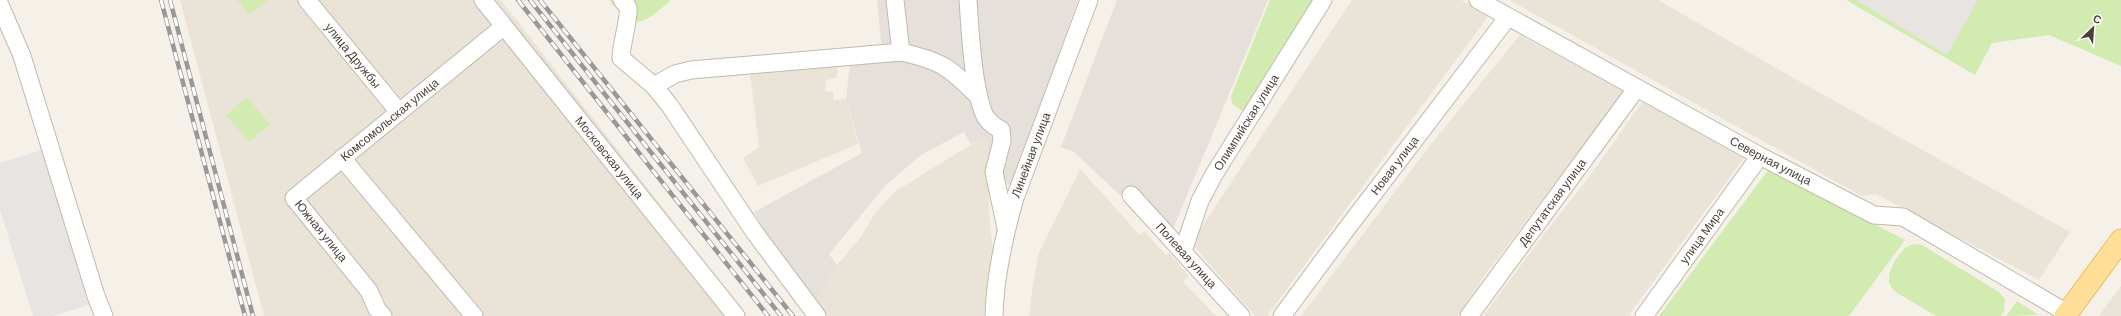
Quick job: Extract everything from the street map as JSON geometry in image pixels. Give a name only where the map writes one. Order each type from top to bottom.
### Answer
[{"type":"main road","points":[[2066,314],[2121,240]]},
{"type":"street","name":"улица Дружбы","points":[[307,0],[399,112]]},
{"type":"street","name":"Московская улица","points":[[483,0],[503,27],[736,316]]},
{"type":"street","points":[[622,0],[628,8],[628,16],[622,43],[621,58],[654,86],[670,106],[755,233],[817,316]]},
{"type":"street","points":[[894,0],[901,52]]},
{"type":"street","points":[[968,0],[978,96],[986,116],[993,126],[1001,130],[1002,141],[994,172],[1006,228]]},
{"type":"street","name":"Линейная улица","points":[[994,316],[999,267],[1006,228],[1015,198],[1089,0]]},
{"type":"street","name":"Олимпийская улица","points":[[1183,251],[1200,201],[1212,176],[1323,0]]},
{"type":"street","name":"Северная улица","points":[[1478,0],[1636,89],[1874,215],[1903,218],[2066,314]]},
{"type":"street","points":[[0,5],[22,56],[96,296],[104,316]]},
{"type":"street","name":"Новая улица","points":[[1282,316],[1508,17]]},
{"type":"street","name":"Комсомольская улица","points":[[474,316],[342,158],[503,27]]},
{"type":"street","points":[[654,86],[675,74],[691,70],[901,52],[925,58],[943,65],[954,72],[978,96]]},
{"type":"street","name":"Депутатская улица","points":[[1469,316],[1636,89]]},
{"type":"street","name":"улица Мира","points":[[1644,316],[1760,156]]},
{"type":"street","name":"Южная улица","points":[[342,158],[294,198],[369,291],[377,309],[383,316]]},
{"type":"street","name":"Полевая улица","points":[[1131,195],[1241,316]]},
{"type":"shaded area","points":[[180,0],[501,0],[747,316],[264,316]]},
{"type":"shaded area","points":[[877,0],[1078,0],[1012,186],[988,175],[987,139],[985,136],[971,144],[964,132],[921,155],[886,185],[829,254],[837,265],[827,284],[816,300],[768,236],[754,212],[862,153],[846,99],[851,55],[882,51]]},
{"type":"shaded area","points":[[1117,0],[1268,0],[1173,229],[1125,200],[1074,152],[1061,147]]},
{"type":"shaded area","points":[[1352,0],[1461,0],[1489,15],[1267,316],[1255,316],[1191,243]]},
{"type":"shaded area","points":[[1509,0],[1658,0],[1804,84],[2070,232],[2039,280],[1876,194],[1862,196]]},
{"type":"shaded area","points":[[1856,0],[1978,0],[1947,55]]},
{"type":"shaded area","points":[[1520,35],[1624,91],[1483,278],[1458,316],[1301,316],[1428,148]]},
{"type":"shaded area","points":[[838,64],[837,78],[826,80],[825,91],[833,92],[833,100],[846,99],[858,144],[758,186],[743,158],[759,147],[750,73]]},
{"type":"shaded area","points":[[1643,101],[1744,158],[1628,316],[1483,316],[1554,221],[1584,184]]},
{"type":"shaded area","points":[[985,136],[987,139],[990,227],[993,249],[984,316],[828,316],[816,300],[827,284],[837,265],[861,237],[873,216],[894,192]]},
{"type":"shaded area","points":[[41,150],[89,305],[52,316],[33,316],[0,210],[0,163]]},
{"type":"shaded area","points":[[1080,169],[1140,235],[1144,231],[1166,255],[1169,253],[1189,276],[1183,282],[1216,316],[1029,316],[1039,253]]},
{"type":"shaded area","points":[[2121,286],[2121,316],[2099,316]]},
{"type":"green space","points":[[237,0],[268,0],[249,15]]},
{"type":"green space","points":[[609,0],[671,0],[654,15],[640,21],[633,21],[618,10]]},
{"type":"green space","points":[[1270,0],[1313,0],[1246,109],[1242,111],[1232,103],[1231,96]]},
{"type":"green space","points":[[1846,0],[2121,0],[2121,66],[2049,35],[1992,43],[1975,75]]},
{"type":"green space","points":[[247,97],[270,124],[249,142],[226,116]]},
{"type":"green space","points":[[1769,169],[1905,240],[1849,316],[1659,316]]},
{"type":"green space","points":[[1913,244],[1922,245],[1999,292],[2005,299],[2004,311],[2001,316],[1936,316],[1894,291],[1889,283],[1889,274],[1895,260],[1905,248]]},
{"type":"green space","points":[[2017,301],[2038,315],[2006,316]]},
{"type":"railway","points":[[161,0],[245,316]]},
{"type":"railway","points":[[170,0],[253,316]]},
{"type":"railway","points":[[518,0],[768,316]]},
{"type":"railway","points":[[530,0],[781,316]]},
{"type":"railway","points":[[540,0],[793,316]]}]
